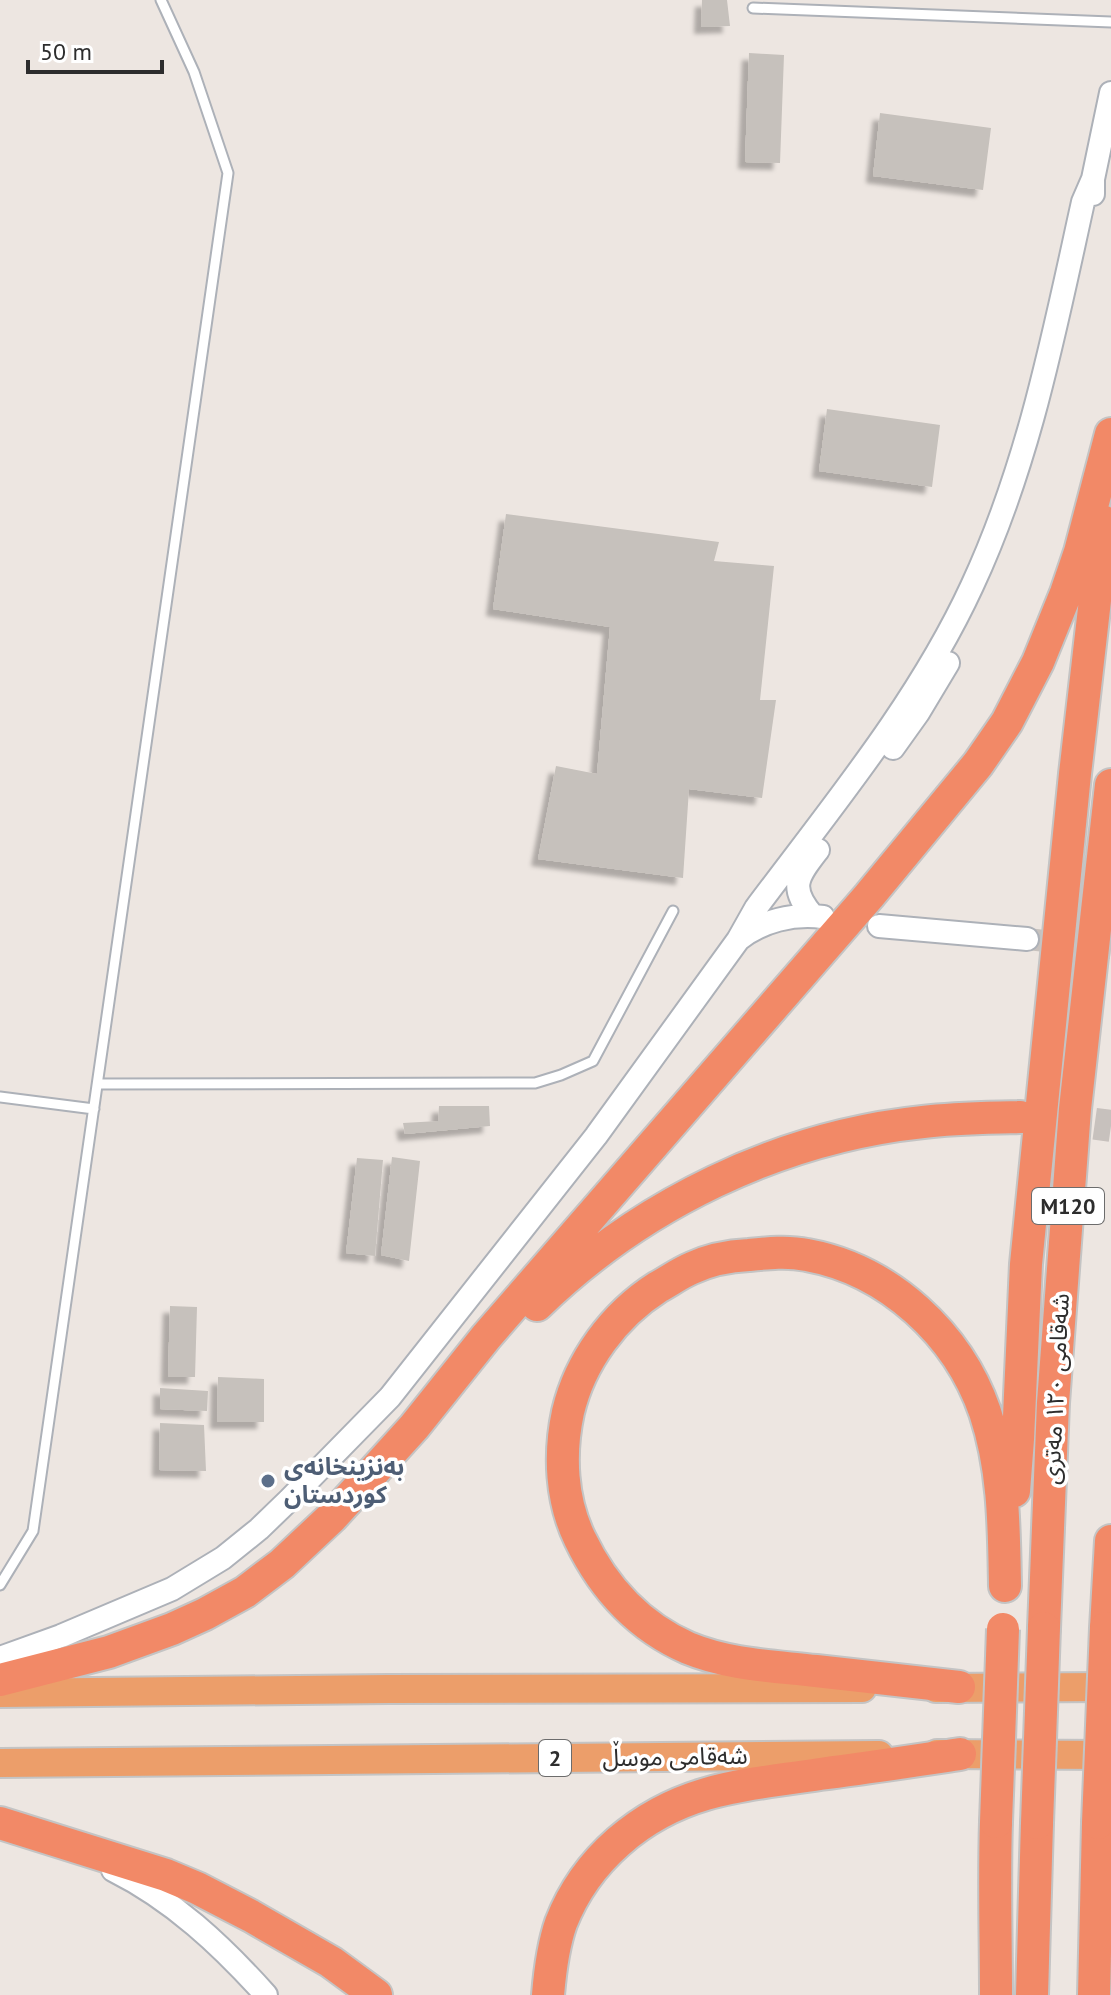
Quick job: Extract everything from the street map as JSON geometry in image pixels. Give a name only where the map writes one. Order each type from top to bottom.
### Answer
[{"type":"highway","points":[[414,1427],[486,1337],[859,907],[978,764],[1007,722],[1044,648],[1080,552],[1111,434]]},
{"type":"highway","points":[[980,1995],[994,1872],[1005,1586],[1018,1439],[1026,1264],[1075,774],[1111,467]]},
{"type":"highway","name":"شەقامی ١٢٠ مەتری","points":[[1032,1995],[1053,1403],[1075,1109],[1111,785]]},
{"type":"highway","points":[[0,1680],[137,1643],[205,1614],[245,1592],[308,1542],[414,1427],[573,1273],[675,1202],[773,1157],[828,1140],[920,1122],[1020,1117]]},
{"type":"highway","points":[[959,1687],[736,1662],[687,1647],[636,1616],[610,1590],[589,1557],[574,1528],[566,1497],[562,1465],[566,1423],[570,1404],[586,1365],[630,1307],[690,1268],[737,1256],[772,1252],[805,1254],[864,1273],[899,1295],[943,1337],[978,1395],[990,1429],[1002,1489],[1005,1586]]},
{"type":"highway","points":[[1094,1995],[1098,1823],[1111,1541]]},
{"type":"highway","points":[[0,1693],[1111,1687]]},
{"type":"highway","points":[[548,1995],[550,1968],[560,1926],[574,1893],[596,1863],[619,1840],[648,1819],[674,1805],[744,1785],[960,1754]]},
{"type":"highway","name":"شەقامی موسڵ","points":[[0,1763],[1111,1755]]},
{"type":"highway","points":[[0,1823],[166,1875],[197,1888],[291,1938],[376,1995]]},
{"type":"highway","points":[[1098,1823],[1111,1919]]},
{"type":"highway","points":[[994,1872],[997,1907],[996,1995]]},
{"type":"street","points":[[0,1658],[172,1589],[223,1558],[289,1500],[390,1397],[596,1136],[738,940],[756,908],[914,691],[973,586],[1004,510],[1030,432],[1083,202],[1093,179],[1111,93]]},
{"type":"street","points":[[738,940],[768,922],[818,916],[801,897],[798,885],[800,874],[929,695],[980,604],[1019,513],[1044,436],[1060,374],[1093,199],[1093,179]]},
{"type":"street","points":[[879,926],[1027,939]]},
{"type":"street","points":[[40,1835],[163,1898],[197,1926],[266,1995]]},
{"type":"lane","points":[[0,1585],[33,1531],[228,173],[194,72],[161,0]]},
{"type":"lane","points":[[753,8],[1111,22]]},
{"type":"lane","points":[[98,1084],[535,1083],[593,1061],[673,911]]},
{"type":"lane","points":[[0,1097],[94,1109]]},
{"type":"building","points":[[702,0],[727,0],[730,26],[701,27]]},
{"type":"building","points":[[749,53],[784,55],[780,163],[745,162]]},
{"type":"building","points":[[880,113],[991,128],[983,190],[873,176]]},
{"type":"building","points":[[827,409],[940,425],[932,487],[819,471]]},
{"type":"building","points":[[506,514],[719,542],[714,561],[774,566],[760,700],[776,700],[762,798],[689,789],[683,878],[538,859],[556,766],[597,774],[610,627],[493,609]]},
{"type":"building","points":[[439,1106],[489,1106],[490,1126],[405,1134],[403,1123],[438,1121]]},
{"type":"building","points":[[392,1157],[420,1161],[409,1261],[381,1255]]},
{"type":"building","points":[[357,1158],[383,1160],[375,1256],[346,1253]]},
{"type":"building","points":[[170,1306],[197,1307],[195,1377],[168,1377]]},
{"type":"building","points":[[218,1377],[264,1379],[264,1422],[217,1422]]},
{"type":"building","points":[[160,1388],[208,1391],[207,1411],[160,1409]]},
{"type":"building","points":[[160,1423],[204,1425],[206,1471],[159,1470]]},
{"type":"tunnel","points":[[1027,939],[1111,948]]},
{"type":"tunnel","points":[[1047,1119],[1111,1126]]},
{"type":"place","name":"بەنزینخانەی کوردستان","points":[[268,1481]]}]
